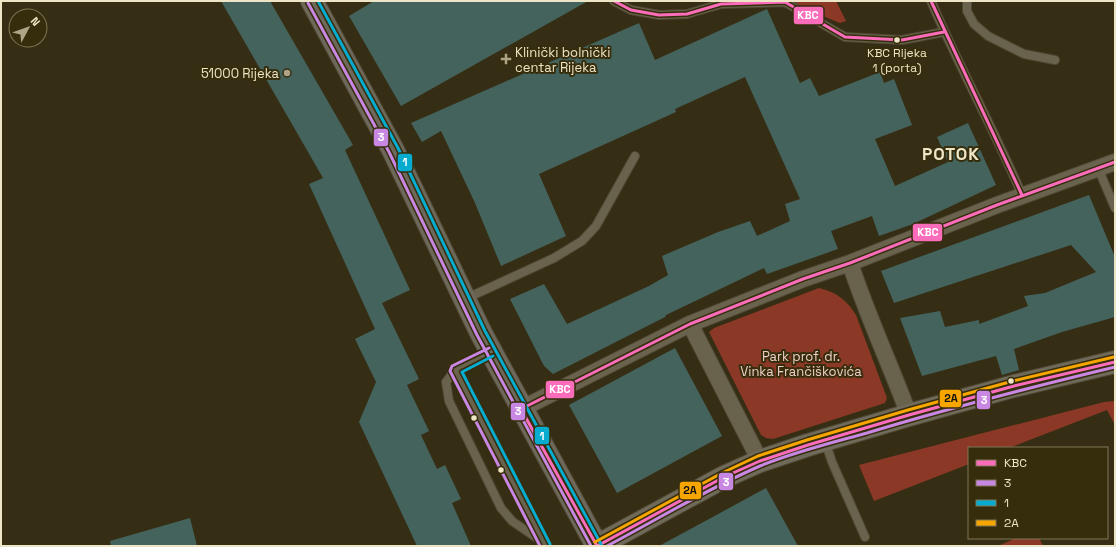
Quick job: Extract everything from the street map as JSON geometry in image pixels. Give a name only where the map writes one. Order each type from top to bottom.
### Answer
[{"type":"main road","points":[[312,1],[393,150],[491,352],[597,546],[724,477],[760,461],[909,415],[1014,386],[1115,362]]},
{"type":"street","points":[[521,409],[690,324],[803,279],[850,263],[1022,196],[1115,162]]},
{"type":"street","points":[[850,263],[857,285],[896,379],[909,415]]},
{"type":"street","points":[[690,324],[760,461]]},
{"type":"lane","points":[[614,1],[631,10],[659,15],[686,14],[720,3],[785,2],[845,37],[902,40],[944,32]]},
{"type":"lane","points":[[931,1],[944,32],[990,124],[1022,196]]},
{"type":"lane","points":[[967,1],[967,11],[974,24],[988,36],[1024,54],[1055,60]]},
{"type":"lane","points":[[464,299],[554,258],[582,241],[596,226],[636,156]]},
{"type":"lane","points":[[1098,168],[1115,208]]},
{"type":"lane","points":[[491,352],[452,373],[446,382],[448,401],[501,508],[512,521],[545,545]]},
{"type":"lane","points":[[452,373],[545,545]]},
{"type":"lane","points":[[825,440],[832,462],[865,537]]},
{"type":"green space","points":[[792,1],[836,1],[846,21],[840,23],[793,4]]},
{"type":"green space","name":"Park prof. dr. Vinka Frančiškovića","points":[[819,288],[836,294],[849,305],[856,315],[887,398],[885,403],[773,439],[766,438],[761,435],[709,332],[714,328]]},
{"type":"green space","points":[[1115,401],[1115,425],[1107,410],[1012,447],[968,447],[968,464],[874,501],[859,465],[1104,402]]},
{"type":"green space","points":[[1014,539],[1040,539],[1043,546],[998,546]]},
{"type":"building","points":[[221,1],[270,1],[353,145],[345,150],[410,290],[382,303],[419,379],[407,385],[429,431],[421,435],[437,469],[445,465],[461,499],[452,503],[471,546],[417,546],[359,422],[376,382],[355,339],[375,329],[309,184],[323,178]]},
{"type":"building","points":[[374,1],[588,1],[401,106],[349,16]]},
{"type":"building","points":[[767,9],[800,83],[810,78],[819,96],[880,72],[884,83],[894,79],[912,125],[875,139],[895,186],[948,162],[937,137],[968,123],[996,185],[913,224],[879,236],[872,216],[831,231],[838,249],[767,274],[764,268],[666,315],[665,317],[553,374],[544,366],[510,299],[544,284],[567,324],[649,286],[668,275],[662,256],[718,232],[750,221],[757,236],[790,221],[785,204],[800,199],[745,77],[675,109],[676,112],[539,174],[566,236],[501,266],[475,203],[441,131],[422,142],[411,123],[639,23],[655,60]]},
{"type":"building","points":[[1089,195],[1115,257],[1115,317],[1062,332],[1014,349],[1019,370],[1002,375],[996,356],[922,376],[900,318],[940,311],[945,327],[979,320],[979,324],[1028,306],[1024,296],[1045,293],[1096,272],[1071,245],[894,303],[881,271]]},
{"type":"building","points":[[675,348],[722,436],[617,493],[569,405]]},
{"type":"building","points":[[766,488],[798,546],[659,546],[709,519]]},
{"type":"building","points":[[190,518],[197,546],[111,546],[110,541]]},
{"type":"transit line","name":"1","points":[[318,1],[398,148],[485,331],[601,544]]},
{"type":"transit line","name":"KBC","points":[[614,1],[631,10],[659,15],[687,14],[721,4],[785,2],[845,37],[902,40],[944,32]]},
{"type":"transit line","name":"KBC","points":[[931,1],[1022,195]]},
{"type":"transit line","name":"3","points":[[308,3],[389,152],[477,335],[591,546]]},
{"type":"transit line","name":"KBC","points":[[597,546],[521,409],[690,324],[997,205],[1115,162]]},
{"type":"transit line","name":"3","points":[[489,348],[452,366],[450,371],[540,546]]},
{"type":"transit line","name":"1","points":[[493,356],[462,372],[550,544]]},
{"type":"transit line","name":"2A","points":[[595,542],[722,473],[758,456],[908,410],[1013,381],[1114,357]]},
{"type":"transit line","name":"KBC","points":[[597,546],[724,477],[760,461],[909,415],[1014,386],[1115,362]]},
{"type":"transit line","name":"3","points":[[607,546],[721,484],[786,456],[960,406],[1115,367]]},
{"type":"place","name":"KBC Rijeka 1 (porta)","points":[[897,40]]},
{"type":"place","name":"Klinički bolnički centar Rijeka","points":[[506,59]]},
{"type":"place","name":"51000 Rijeka","points":[[287,73]]},
{"type":"district","name":"POTOK","points":[[951,154]]}]
